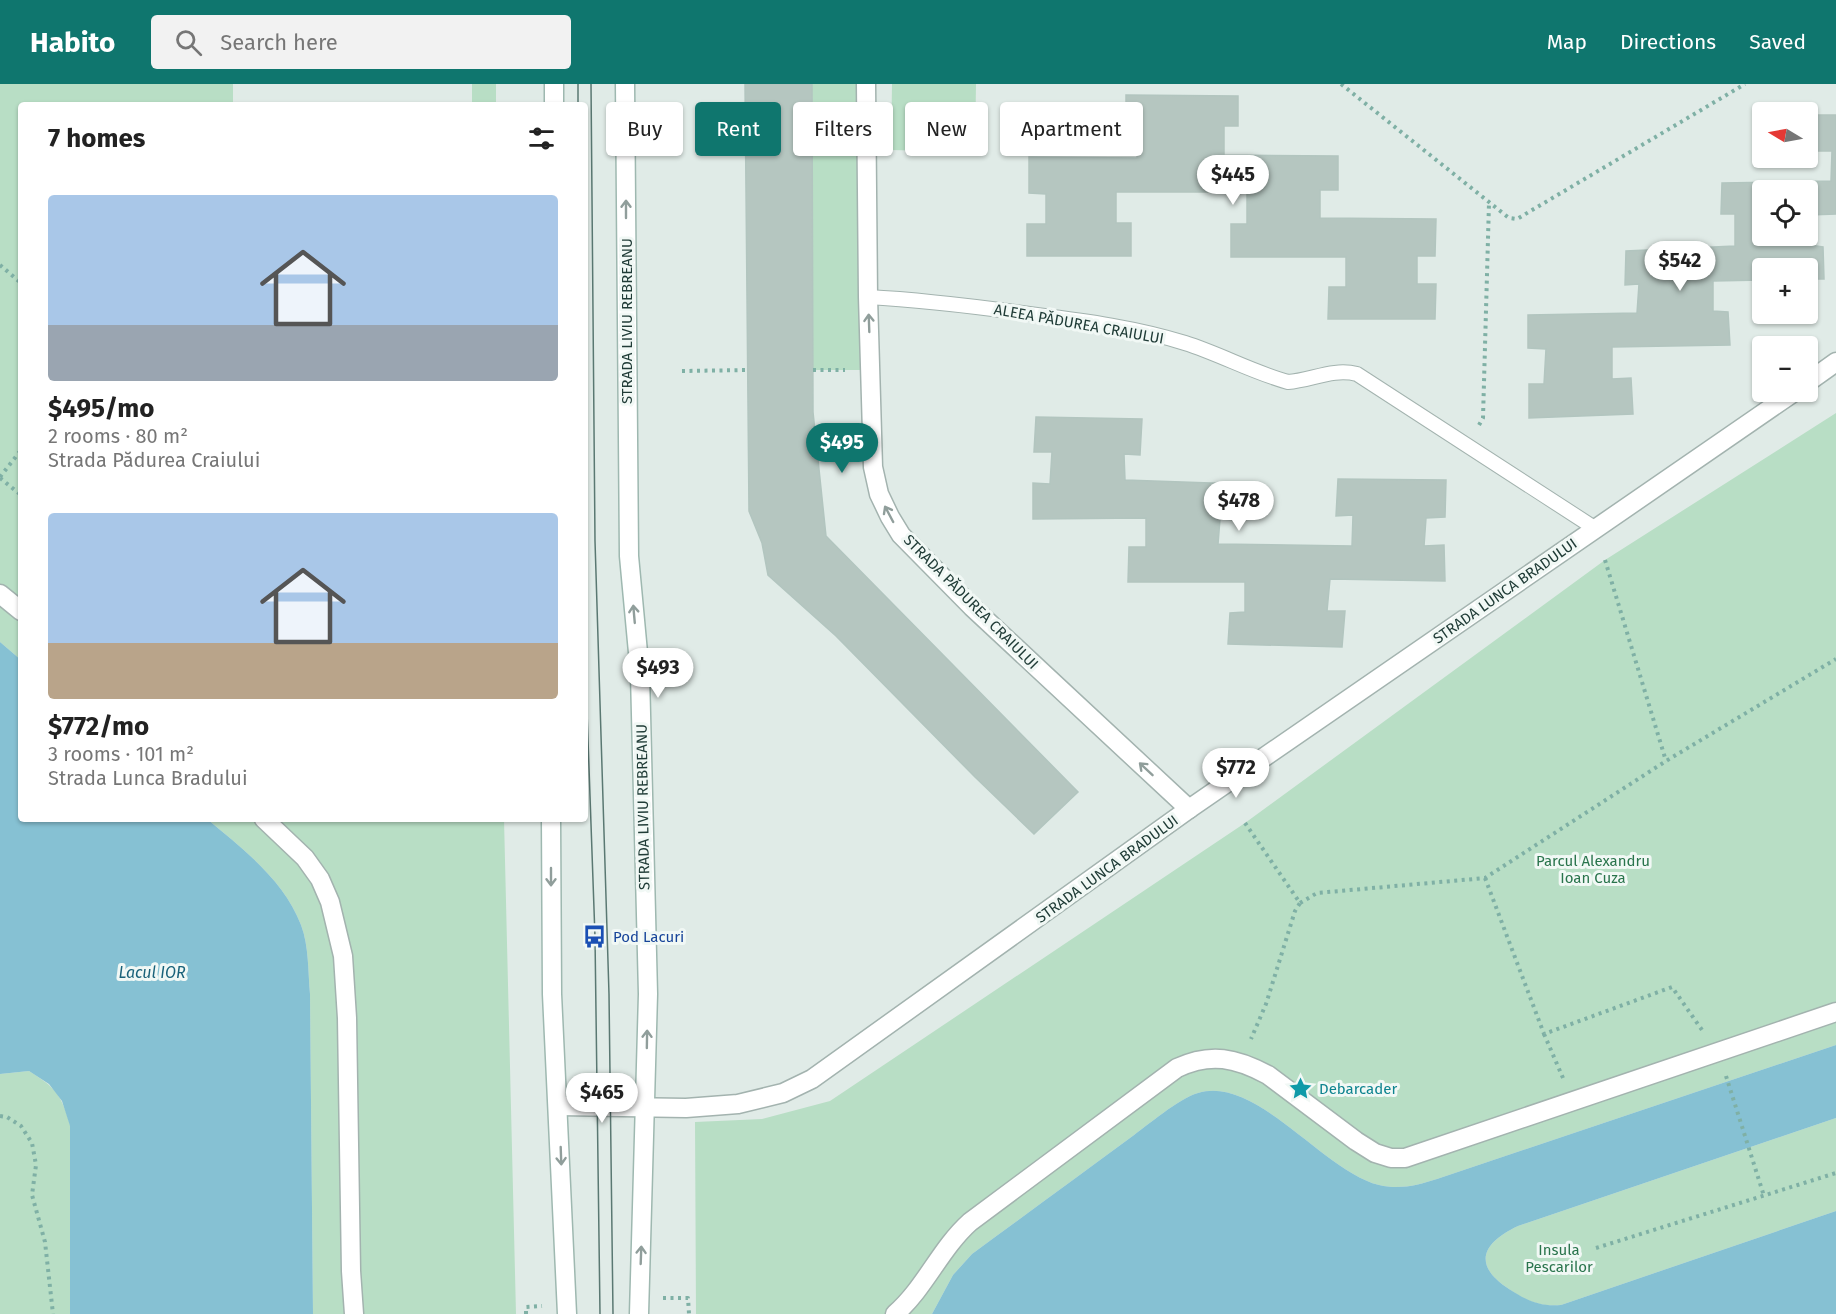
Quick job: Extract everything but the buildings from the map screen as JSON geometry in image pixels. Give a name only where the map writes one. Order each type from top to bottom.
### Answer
[{"type":"street","points":[[554,84],[554,102]]},
{"type":"street","name":"STRADA LIVIU REBREANU","points":[[625,84],[629,556],[640,674],[648,994],[639,1314]]},
{"type":"street","name":"STRADA PĂDUREA CRAIULUI","points":[[866,84],[868,297],[873,467],[879,494],[902,535],[972,607],[1189,809]]},
{"type":"street","points":[[1818,375],[1836,362]]},
{"type":"street","name":"STRADA LUNCA BRADULUI","points":[[559,1106],[686,1108],[738,1104],[783,1093],[812,1078],[1189,809],[1780,402]]},
{"type":"street","points":[[0,594],[18,609]]},
{"type":"street","points":[[267,822],[305,858],[320,879],[330,902],[343,956],[348,1018],[351,1271],[354,1314]]},
{"type":"street","points":[[551,822],[552,994],[567,1314]]},
{"type":"street","points":[[895,1314],[912,1297],[956,1235],[970,1222],[1177,1068],[1194,1060],[1213,1058],[1240,1062],[1268,1075],[1375,1153],[1391,1158],[1405,1158],[1836,1012]]},
{"type":"lane","name":"ALEEA PĂDUREA CRAIULUI","points":[[868,297],[984,308],[1083,321],[1141,332],[1186,343],[1288,382],[1302,381],[1332,372],[1346,371],[1357,374],[1596,529]]},
{"type":"path","points":[[1341,84],[1509,218],[1516,219],[1745,84]]},
{"type":"path","points":[[1468,444],[1483,418],[1489,202]]},
{"type":"path","points":[[0,265],[18,280]]},
{"type":"path","points":[[682,371],[748,370]]},
{"type":"path","points":[[813,370],[870,370]]},
{"type":"path","points":[[18,454],[0,478],[18,493]]},
{"type":"path","points":[[1605,560],[1666,761]]},
{"type":"path","points":[[1240,1062],[1261,1019],[1295,912],[1300,903],[1317,893],[1485,878],[1666,761],[1836,659]]},
{"type":"path","points":[[1245,823],[1300,903]]},
{"type":"path","points":[[1485,878],[1544,1034],[1573,1102]]},
{"type":"path","points":[[1544,1034],[1672,987],[1718,1053]]},
{"type":"path","points":[[1727,1082],[1764,1196]]},
{"type":"path","points":[[0,1116],[7,1117],[21,1125],[32,1143],[36,1166],[32,1195],[45,1242],[53,1314]]},
{"type":"path","points":[[1596,1248],[1836,1173]]},
{"type":"path","points":[[688,1298],[689,1314]]},
{"type":"path","points":[[526,1307],[526,1314]]},
{"type":"green space","points":[[0,84],[233,84],[233,102],[18,102],[18,657],[0,642]]},
{"type":"green space","points":[[472,84],[496,84],[496,102],[472,102]]},
{"type":"green space","points":[[812,84],[858,84],[858,102],[812,102]]},
{"type":"green space","points":[[892,84],[976,84],[976,102],[905,102],[905,150],[893,150]]},
{"type":"green space","points":[[812,156],[859,156],[862,370],[813,370]]},
{"type":"green space","name":"Parcul Alexandru Ioan Cuza","points":[[1836,413],[1836,1045],[1437,1179],[1402,1187],[1379,1185],[1358,1176],[1335,1162],[1266,1111],[1243,1098],[1220,1091],[1198,1093],[1163,1113],[972,1254],[953,1275],[932,1314],[696,1314],[695,1122],[762,1119],[830,1101],[1245,823],[1605,560]]},
{"type":"green space","points":[[211,822],[504,822],[516,1314],[313,1314],[310,994],[306,942],[294,909],[273,880],[248,854]]},
{"type":"green space","points":[[29,1071],[46,1082],[56,1093],[64,1106],[70,1125],[70,1314],[0,1314],[0,1074]]},
{"type":"green space","name":"Insula Pescarilor","points":[[1836,1118],[1836,1211],[1561,1305],[1540,1304],[1521,1297],[1497,1280],[1486,1263],[1486,1255],[1496,1240],[1518,1226]]},
{"type":"water","name":"Lacul IOR","points":[[0,642],[18,657],[18,822],[211,822],[261,866],[294,909],[306,942],[310,994],[313,1314],[70,1314],[70,1126],[62,1101],[49,1084],[29,1071],[0,1074]]},
{"type":"water","points":[[1836,1045],[1836,1118],[1518,1226],[1496,1240],[1486,1255],[1486,1263],[1497,1280],[1521,1296],[1540,1304],[1561,1305],[1836,1211],[1836,1314],[932,1314],[953,1275],[972,1254],[1163,1113],[1198,1093],[1220,1091],[1243,1098],[1266,1111],[1335,1162],[1358,1176],[1379,1185],[1402,1187],[1437,1179]]},
{"type":"tram line","points":[[578,84],[578,102]]},
{"type":"tram line","points":[[591,84],[595,541],[609,994],[613,1314]]},
{"type":"tram line","points":[[588,740],[595,937],[600,1314]]},
{"type":"place","name":"Pod Lacuri","points":[[595,937]]},
{"type":"place","name":"Debarcader","points":[[1301,1089]]}]
